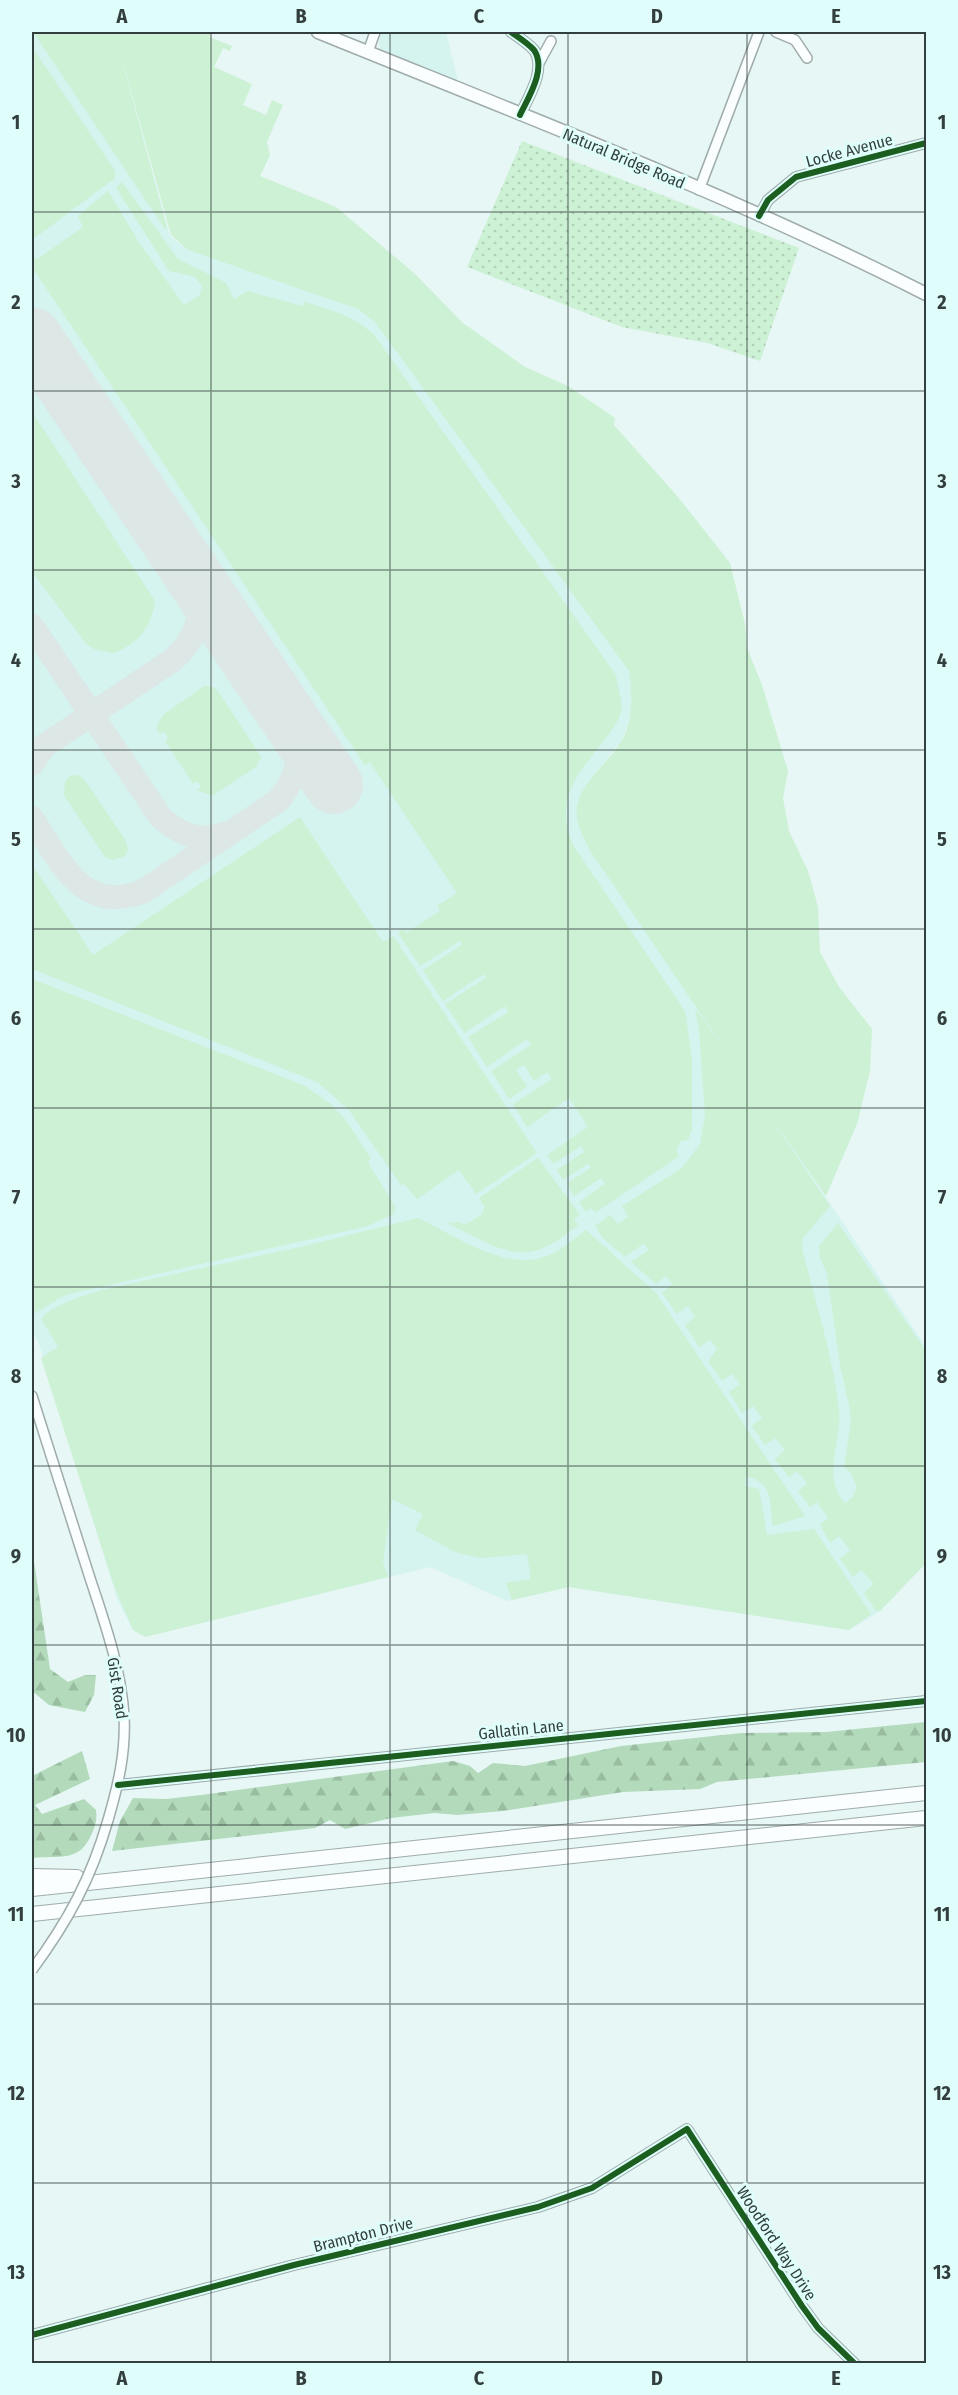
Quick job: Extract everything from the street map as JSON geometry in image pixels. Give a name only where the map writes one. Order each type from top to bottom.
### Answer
[{"type":"highway","points":[[32,1889],[927,1793]]},
{"type":"highway","points":[[32,1914],[927,1818]]},
{"type":"highway","points":[[32,1876],[124,1879]]},
{"type":"main road","name":"Natural Bridge Road","points":[[318,32],[699,190],[860,260],[927,294]]},
{"type":"street","points":[[368,52],[375,32]]},
{"type":"street","points":[[511,32],[534,51],[538,63],[536,82],[520,115]]},
{"type":"street","points":[[699,190],[759,32]]},
{"type":"street","points":[[776,32],[795,40],[807,58]]},
{"type":"street","points":[[538,63],[551,41]]},
{"type":"street","name":"Locke Avenue","points":[[759,216],[768,200],[796,177],[927,143]]},
{"type":"street","name":"Gist Road","points":[[32,1396],[111,1645],[122,1690],[125,1719],[118,1785],[84,1889],[60,1931],[32,1970]]},
{"type":"street","name":"Gallatin Lane","points":[[118,1785],[927,1701]]},
{"type":"street","name":"Brampton Drive","points":[[32,2335],[305,2262],[538,2207],[592,2188],[687,2129]]},
{"type":"street","name":"Woodford Way Drive","points":[[687,2129],[802,2306],[818,2328],[855,2364]]},
{"type":"shaded area","points":[[32,32],[114,32],[170,236],[188,250],[365,309],[382,324],[629,671],[635,704],[622,740],[595,773],[737,1064],[926,1347],[926,1563],[879,1612],[849,1630],[569,1587],[507,1601],[430,1567],[145,1637],[133,1630],[118,1601],[39,1344],[32,1331]]},
{"type":"shaded area","points":[[380,32],[446,32],[458,82],[382,51],[379,46]]},
{"type":"green space","points":[[33,32],[211,32],[209,37],[232,46],[230,51],[223,48],[214,67],[252,84],[243,105],[266,115],[272,100],[283,105],[267,142],[270,155],[260,176],[336,207],[415,274],[463,323],[525,367],[568,386],[615,418],[614,425],[678,497],[730,563],[745,624],[747,648],[762,685],[788,771],[783,798],[789,831],[808,871],[818,907],[820,952],[839,987],[872,1029],[870,1071],[857,1124],[826,1196],[764,1107],[830,1206],[803,1238],[802,1248],[836,1390],[839,1422],[833,1470],[838,1493],[845,1503],[853,1497],[857,1487],[850,1472],[844,1467],[851,1421],[840,1365],[827,1274],[820,1258],[819,1246],[838,1223],[926,1351],[926,1563],[880,1611],[876,1611],[864,1593],[874,1584],[861,1570],[853,1577],[840,1559],[850,1550],[839,1536],[830,1543],[820,1525],[828,1518],[817,1502],[810,1507],[798,1491],[807,1483],[797,1471],[789,1477],[775,1459],[785,1450],[776,1438],[765,1445],[752,1426],[762,1418],[753,1406],[742,1413],[729,1392],[740,1384],[732,1374],[722,1381],[708,1361],[717,1349],[710,1340],[699,1347],[685,1325],[695,1317],[688,1306],[677,1314],[662,1293],[672,1284],[666,1276],[656,1284],[631,1262],[649,1250],[644,1243],[625,1257],[603,1238],[595,1226],[610,1215],[618,1224],[628,1217],[622,1206],[682,1168],[700,1144],[705,1116],[699,1029],[695,1011],[699,1013],[737,1067],[589,849],[580,830],[577,806],[580,796],[593,776],[616,749],[629,723],[631,689],[629,671],[375,322],[358,309],[188,250],[171,235],[115,34],[167,228],[165,229]]},
{"type":"green space","points":[[32,47],[115,171],[115,178],[32,240]]},
{"type":"green space","points":[[522,141],[799,248],[760,361],[707,343],[622,327],[467,267]]},
{"type":"green space","points":[[122,182],[178,259],[226,283],[234,299],[248,291],[303,306],[305,302],[351,319],[375,336],[616,675],[622,706],[619,718],[586,763],[570,791],[566,807],[567,824],[573,845],[685,1011],[692,1058],[692,1129],[688,1140],[681,1141],[676,1149],[679,1156],[595,1213],[591,1208],[586,1212],[579,1202],[605,1184],[601,1178],[574,1196],[567,1183],[591,1168],[589,1163],[563,1180],[557,1170],[584,1152],[581,1146],[553,1164],[547,1155],[588,1127],[569,1098],[527,1127],[513,1104],[552,1079],[547,1072],[534,1081],[524,1065],[516,1070],[527,1086],[509,1099],[491,1071],[531,1045],[527,1039],[487,1067],[468,1037],[508,1012],[505,1006],[464,1033],[445,1004],[486,978],[484,974],[443,1001],[423,970],[462,945],[460,941],[420,966],[398,933],[403,929],[406,933],[440,911],[437,906],[457,893],[370,762],[365,765],[32,267],[32,252],[36,260],[83,227],[78,216],[108,191],[140,244],[184,305],[200,295],[202,286],[195,277],[169,271],[116,188]]},
{"type":"green space","points":[[32,412],[155,601],[150,619],[142,633],[123,649],[114,653],[94,649],[86,643],[32,572]]},
{"type":"green space","points":[[204,686],[215,688],[220,694],[261,757],[256,767],[212,796],[197,790],[201,787],[198,781],[193,784],[165,741],[168,738],[163,731],[160,734],[156,728],[163,715]]},
{"type":"green space","points":[[77,775],[84,779],[126,841],[128,850],[125,856],[113,860],[105,857],[64,795],[65,781],[70,776]]},
{"type":"green space","points":[[300,817],[383,942],[393,936],[537,1153],[476,1194],[459,1170],[417,1199],[404,1184],[401,1185],[348,1109],[317,1082],[32,969],[32,865],[93,955]]},
{"type":"green space","points":[[32,979],[305,1086],[332,1105],[348,1123],[371,1159],[368,1161],[370,1166],[396,1208],[393,1214],[368,1226],[65,1295],[32,1315]]},
{"type":"green space","points":[[538,1158],[580,1215],[574,1219],[578,1225],[564,1236],[538,1250],[515,1252],[491,1245],[447,1223],[459,1222],[465,1225],[481,1215],[485,1207],[479,1198]]},
{"type":"green space","points":[[418,1218],[483,1251],[518,1260],[535,1259],[552,1254],[586,1230],[656,1293],[805,1516],[773,1526],[766,1488],[755,1479],[746,1476],[745,1486],[759,1489],[767,1535],[814,1529],[871,1614],[849,1630],[569,1587],[512,1600],[506,1583],[531,1579],[527,1554],[482,1558],[457,1553],[415,1530],[423,1514],[392,1499],[383,1562],[388,1577],[145,1637],[133,1630],[113,1583],[41,1358],[58,1347],[41,1318],[62,1304],[101,1290],[300,1247]]},
{"type":"green space","points":[[32,1548],[50,1669],[68,1682],[85,1675],[96,1675],[94,1695],[85,1712],[49,1705],[32,1691]]},
{"type":"green space","points":[[926,1722],[926,1762],[717,1782],[700,1789],[623,1792],[503,1811],[457,1815],[435,1813],[391,1818],[345,1829],[330,1820],[315,1828],[112,1851],[120,1821],[133,1798],[166,1799],[201,1795],[453,1761],[470,1766],[478,1773],[493,1763],[525,1766],[621,1746],[741,1733],[826,1732]]},
{"type":"green space","points":[[82,1751],[90,1779],[35,1805],[42,1814],[84,1799],[96,1810],[95,1825],[87,1843],[82,1849],[68,1856],[32,1858],[32,1776]]},
{"type":"taxiway","points":[[32,764],[44,746],[174,659],[184,648],[196,628],[198,618],[197,595],[189,570]]},
{"type":"taxiway","points":[[32,626],[161,818],[176,829],[190,835],[206,838],[223,834]]},
{"type":"taxiway","points":[[32,818],[66,870],[89,890],[103,896],[118,897],[142,892],[279,800],[291,782],[297,765],[298,748],[294,726]]},
{"type":"runway","points":[[32,336],[334,785]]},
{"type":"cycle path","points":[[511,32],[534,50],[538,66],[535,83],[520,115]]},
{"type":"cycle path","points":[[759,216],[768,200],[796,177],[926,143]]},
{"type":"cycle path","points":[[118,1785],[926,1701]]},
{"type":"cycle path","points":[[32,2335],[294,2265],[538,2207],[592,2188],[687,2129],[802,2306],[818,2328],[855,2364]]}]
